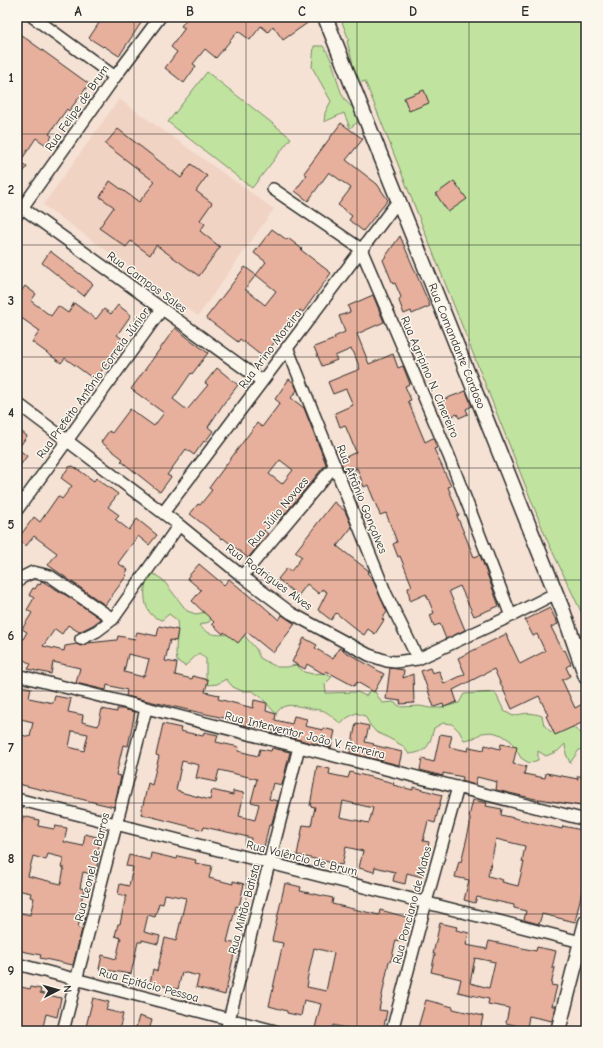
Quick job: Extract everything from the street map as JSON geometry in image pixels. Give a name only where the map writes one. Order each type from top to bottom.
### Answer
[{"type":"street","points":[[33,17],[115,77]]},
{"type":"street","name":"Rua Felipe de Brum","points":[[19,209],[160,17]]},
{"type":"street","name":"Rua Comandante Cardoso","points":[[325,17],[574,638],[586,677]]},
{"type":"street","points":[[273,189],[361,249]]},
{"type":"street","name":"Rua Arino Moreira","points":[[163,513],[398,201]]},
{"type":"street","name":"Rua Campos Sales","points":[[19,209],[262,380]]},
{"type":"street","name":"Rua Agripino N. Cinereiro","points":[[361,249],[446,449],[511,616]]},
{"type":"street","name":"Rua Prefeito Antônio Correia Júnior","points":[[17,510],[162,309]]},
{"type":"street","name":"Rua Afrânio Gonçalves","points":[[287,347],[386,594],[418,659]]},
{"type":"street","name":"Rua Rodrigues Alves","points":[[17,402],[179,525],[242,576],[291,612],[369,655],[395,662],[418,659],[511,616],[556,593]]},
{"type":"street","name":"Rua Júlio Novaes","points":[[242,576],[335,465]]},
{"type":"street","points":[[81,639],[97,631],[113,619],[179,525]]},
{"type":"street","points":[[17,583],[21,578],[34,572],[50,576],[113,619]]},
{"type":"street","name":"Rua Interventor João V. Ferreira","points":[[17,675],[586,820]]},
{"type":"street","name":"Rua Leonel de Barros","points":[[63,1031],[146,709]]},
{"type":"street","name":"Rua Miltão Batista","points":[[226,1031],[299,747]]},
{"type":"street","name":"Rua Ponciano de Matos","points":[[392,1031],[458,787]]},
{"type":"street","name":"Rua Valêncio de Brum","points":[[17,799],[581,942]]},
{"type":"street","points":[[558,1031],[586,922]]},
{"type":"street","name":"Rua Epitácio Pessoa","points":[[17,964],[275,1031]]},
{"type":"shaded area","points":[[119,99],[274,209],[198,316],[43,205]]},
{"type":"green space","points":[[340,17],[586,17],[586,622],[547,540],[365,81],[356,84],[347,41],[349,40]]},
{"type":"green space","points":[[314,46],[323,46],[325,49],[331,60],[339,88],[345,100],[356,109],[359,121],[350,128],[344,113],[324,122],[325,113],[331,101],[312,67]]},
{"type":"green space","points":[[207,72],[291,138],[252,188],[168,122]]},
{"type":"green space","points":[[154,574],[163,580],[187,611],[196,614],[206,612],[215,614],[209,622],[199,625],[204,630],[209,633],[220,635],[243,634],[256,649],[260,658],[277,667],[296,665],[304,672],[313,674],[323,673],[332,677],[325,684],[326,693],[357,692],[366,696],[372,687],[382,703],[393,702],[401,707],[420,706],[440,708],[459,703],[464,694],[495,692],[504,711],[513,716],[528,713],[542,716],[544,725],[551,732],[570,726],[586,736],[586,749],[579,750],[570,763],[566,754],[565,744],[558,751],[546,756],[538,751],[538,760],[529,763],[521,758],[511,741],[502,735],[492,732],[482,733],[474,738],[464,740],[459,731],[452,724],[443,723],[434,728],[427,747],[416,753],[409,754],[403,746],[376,732],[365,716],[356,713],[347,718],[341,724],[324,711],[299,706],[290,705],[282,707],[276,714],[260,696],[252,691],[242,691],[233,687],[226,679],[217,684],[208,685],[206,676],[206,659],[199,653],[185,666],[177,661],[177,620],[169,614],[162,620],[155,617],[147,609],[145,594],[146,580]]},
{"type":"building","points":[[103,17],[145,17],[119,56],[89,38]]},
{"type":"building","points":[[188,17],[316,17],[283,40],[273,26],[268,32],[261,26],[250,40],[238,31],[216,58],[205,49],[193,64],[196,66],[184,83],[165,68],[177,52],[171,47],[185,28],[181,26]]},
{"type":"building","points":[[17,32],[89,84],[69,111],[67,109],[49,134],[52,136],[46,145],[36,138],[20,162],[27,167],[17,181],[17,132],[21,126],[17,123]]},
{"type":"building","points":[[424,90],[429,103],[409,111],[404,98]]},
{"type":"building","points":[[341,123],[363,139],[346,160],[377,184],[388,200],[363,231],[349,220],[352,216],[338,205],[351,188],[329,172],[308,201],[295,191],[307,175],[304,173]]},
{"type":"building","points":[[118,129],[181,178],[191,164],[207,176],[196,191],[212,203],[200,220],[205,224],[200,231],[220,247],[199,276],[156,245],[150,255],[131,241],[126,247],[99,228],[114,207],[100,197],[110,181],[139,202],[155,182],[105,144]]},
{"type":"building","points":[[454,181],[467,199],[448,212],[436,194]]},
{"type":"building","points":[[272,229],[287,240],[288,238],[331,273],[303,312],[300,310],[263,357],[240,339],[238,342],[206,318],[245,267],[256,275],[266,262],[254,253]],"holes":[[[256,275],[276,291],[265,305],[245,289]]]},
{"type":"building","points":[[400,236],[430,306],[412,314],[411,311],[404,314],[399,301],[401,297],[395,283],[393,284],[383,260]]},
{"type":"building","points":[[50,251],[93,284],[84,296],[42,263]]},
{"type":"building","points":[[25,286],[36,294],[31,301],[51,316],[58,306],[68,313],[74,303],[96,319],[104,309],[111,314],[118,305],[131,315],[117,335],[124,340],[95,380],[65,358],[61,363],[32,342],[40,331],[17,315],[17,297]]},
{"type":"building","points":[[373,295],[384,322],[357,334],[369,364],[393,354],[398,368],[403,366],[410,384],[405,386],[411,400],[408,401],[425,442],[433,438],[437,448],[434,449],[451,486],[448,487],[459,515],[457,516],[474,557],[480,555],[499,606],[474,616],[460,586],[449,591],[465,630],[446,639],[440,624],[434,626],[430,615],[434,613],[426,594],[410,601],[408,588],[412,586],[400,556],[398,557],[393,544],[397,542],[386,513],[380,515],[368,485],[364,487],[357,468],[345,473],[340,460],[356,452],[345,425],[340,427],[335,413],[353,405],[346,389],[333,394],[328,382],[360,369],[354,353],[351,349],[335,356],[337,360],[322,366],[314,347],[335,339],[334,337],[345,332],[339,316],[350,312],[348,306]]},
{"type":"building","points":[[175,328],[208,353],[192,374],[191,373],[173,399],[187,410],[208,385],[205,383],[217,368],[238,385],[208,427],[213,431],[205,442],[204,441],[194,455],[186,449],[167,475],[171,477],[160,492],[121,461],[123,459],[101,442],[109,431],[112,433],[130,409],[154,426],[164,413],[131,389]]},
{"type":"building","points":[[289,379],[294,383],[297,390],[291,398],[304,408],[326,464],[280,520],[276,516],[264,531],[268,534],[248,558],[190,514],[198,504],[200,505],[212,490],[209,488],[257,423],[262,427],[280,403],[275,399]],"holes":[[[280,460],[293,470],[282,484],[269,474]]]},
{"type":"building","points":[[466,391],[472,406],[466,409],[468,414],[459,418],[457,414],[449,417],[442,400]]},
{"type":"building","points":[[17,428],[27,436],[18,449],[27,456],[17,470]]},
{"type":"building","points":[[73,466],[94,481],[96,478],[118,494],[108,507],[119,515],[115,519],[129,530],[137,519],[157,535],[149,545],[138,536],[118,563],[128,570],[125,574],[127,575],[105,605],[48,565],[57,553],[34,536],[26,546],[17,540],[34,517],[40,522],[58,496],[62,499],[72,486],[61,478],[69,467]]},
{"type":"building","points":[[334,502],[345,511],[352,527],[337,546],[369,571],[367,573],[372,578],[387,612],[375,634],[368,629],[364,635],[336,613],[331,620],[318,610],[327,592],[322,589],[319,594],[307,584],[298,596],[278,579],[287,568],[291,571],[302,557],[295,552]]},
{"type":"building","points":[[199,564],[224,585],[229,579],[279,620],[282,615],[295,624],[273,653],[247,632],[238,643],[224,632],[223,634],[212,624],[214,622],[192,601],[201,590],[187,578]]},
{"type":"building","points":[[42,581],[101,619],[79,632],[68,625],[62,634],[55,629],[43,646],[64,651],[65,646],[77,644],[81,646],[88,643],[117,640],[118,636],[135,639],[137,632],[157,636],[159,626],[178,630],[176,641],[170,640],[165,661],[177,663],[175,675],[192,679],[193,676],[208,680],[205,692],[219,695],[218,699],[253,708],[254,700],[267,703],[266,711],[276,714],[275,720],[292,724],[294,716],[307,719],[305,726],[335,731],[331,748],[275,733],[275,731],[232,723],[233,720],[126,696],[127,690],[107,685],[106,690],[76,683],[80,668],[53,662],[51,674],[28,669],[31,664],[17,656],[17,650],[27,632],[22,629],[32,613],[27,610],[34,598],[29,595],[33,588],[35,589],[38,584],[40,585]],"holes":[[[128,654],[149,659],[145,675],[143,675],[143,677],[124,672]]]},
{"type":"building","points":[[550,608],[558,624],[551,627],[563,651],[565,650],[571,664],[566,667],[570,676],[562,680],[575,708],[586,702],[586,721],[555,735],[539,696],[512,709],[494,669],[453,690],[457,702],[444,707],[443,704],[434,707],[421,671],[430,668],[432,673],[439,671],[444,684],[465,674],[458,658],[506,634],[520,664],[545,651],[537,634],[533,636],[525,620]]},
{"type":"building","points":[[304,638],[317,645],[315,648],[333,659],[339,648],[384,674],[374,692],[357,682],[354,686],[326,671],[324,674],[307,664],[305,669],[292,662]]},
{"type":"building","points":[[390,668],[404,670],[403,678],[413,674],[414,703],[400,704],[401,701],[386,699]]},
{"type":"building","points":[[17,685],[31,688],[29,698],[53,703],[55,696],[71,699],[68,712],[83,715],[82,722],[98,726],[102,709],[117,712],[117,709],[123,709],[135,712],[128,746],[123,745],[116,775],[121,776],[114,807],[18,784],[17,734],[30,737],[33,722],[17,718]],"holes":[[[72,731],[88,734],[84,751],[69,747]]]},
{"type":"building","points":[[356,723],[369,726],[365,742],[402,752],[399,765],[350,753]]},
{"type":"building","points":[[163,724],[181,728],[180,731],[203,736],[204,732],[218,735],[216,742],[239,747],[238,751],[258,756],[260,749],[271,751],[272,748],[290,752],[282,785],[273,783],[269,799],[278,801],[271,826],[269,825],[264,847],[250,844],[251,838],[204,827],[203,830],[141,814],[148,783],[152,785],[159,756],[156,755]],"holes":[[[182,761],[199,765],[196,778],[216,782],[219,770],[257,779],[251,802],[259,804],[255,820],[239,816],[244,793],[233,791],[233,795],[212,790],[210,800],[176,790]]]},
{"type":"building","points":[[440,734],[452,736],[449,747],[468,751],[469,747],[484,750],[485,745],[500,749],[501,744],[517,747],[513,764],[526,766],[524,774],[545,778],[546,773],[578,779],[577,776],[586,776],[586,807],[540,800],[496,790],[497,782],[477,777],[475,785],[462,781],[463,777],[443,773],[443,776],[420,770],[422,759],[434,762]]},
{"type":"building","points":[[317,766],[330,769],[329,774],[348,778],[350,772],[394,783],[393,785],[413,790],[413,787],[442,795],[435,823],[428,821],[423,841],[429,842],[422,877],[407,873],[405,884],[393,881],[395,872],[375,867],[374,872],[359,868],[363,851],[346,847],[342,865],[297,855],[303,825],[311,826],[315,807],[310,806]],"holes":[[[343,801],[373,808],[369,823],[340,817]]]},
{"type":"building","points":[[473,800],[487,803],[486,806],[502,809],[501,815],[562,829],[563,826],[586,831],[586,873],[575,922],[542,914],[539,924],[524,920],[526,911],[514,908],[514,905],[477,897],[475,903],[464,900],[469,880],[455,877],[459,861],[461,862],[470,825],[469,817]],"holes":[[[496,839],[525,846],[522,862],[524,862],[518,886],[502,882],[503,880],[488,876]]]},
{"type":"building","points":[[23,816],[39,820],[38,826],[54,829],[55,826],[67,828],[64,842],[83,846],[85,834],[101,838],[98,851],[100,852],[95,875],[83,872],[80,888],[84,889],[80,907],[82,908],[78,928],[82,929],[73,965],[40,958],[41,955],[17,950],[17,912],[30,915],[34,898],[30,897],[31,893],[17,890],[17,836],[19,836]],"holes":[[[48,854],[64,858],[61,867],[64,868],[61,884],[28,876],[33,856],[46,860]]]},
{"type":"building","points":[[151,853],[177,859],[178,856],[196,860],[195,863],[212,866],[209,878],[233,884],[233,881],[244,884],[239,907],[236,906],[227,942],[238,944],[236,954],[234,954],[225,995],[196,987],[199,976],[182,972],[178,989],[150,983],[153,969],[157,971],[165,938],[176,941],[186,898],[165,894],[163,904],[159,903],[155,917],[148,915],[144,932],[160,936],[158,944],[142,940],[142,942],[138,942],[131,974],[99,969],[102,955],[116,959],[121,938],[115,936],[118,924],[120,924],[126,896],[118,894],[120,884],[129,886],[133,867],[126,866],[129,855],[150,860]]},
{"type":"building","points":[[285,883],[301,887],[300,891],[333,898],[332,904],[379,915],[380,910],[410,918],[403,942],[396,940],[391,961],[389,961],[379,1010],[387,1011],[383,1031],[349,1031],[349,1029],[333,1025],[331,1031],[315,1028],[321,1004],[304,1000],[301,1016],[287,1013],[287,1011],[269,1006],[283,943],[272,941]],"holes":[[[314,948],[334,953],[326,991],[307,987],[307,980]]]},
{"type":"building","points":[[440,923],[457,927],[456,930],[469,933],[466,945],[487,949],[489,941],[536,951],[537,947],[556,951],[552,968],[555,968],[551,985],[557,986],[552,1006],[555,1006],[552,1021],[529,1016],[527,1028],[506,1023],[509,1008],[488,1004],[489,999],[458,992],[461,979],[431,972],[435,954],[433,954]],"holes":[[[475,958],[495,962],[489,988],[470,983]]]},
{"type":"building","points":[[17,986],[30,989],[31,987],[41,989],[40,993],[61,998],[57,1017],[46,1014],[42,1031],[17,1031]]},
{"type":"building","points":[[93,998],[109,1002],[106,1010],[123,1014],[119,1031],[85,1031]]},
{"type":"building","points":[[426,1000],[453,1007],[453,1009],[483,1016],[480,1031],[417,1031]]},
{"type":"building","points":[[139,1016],[152,1020],[149,1031],[135,1031]]}]
